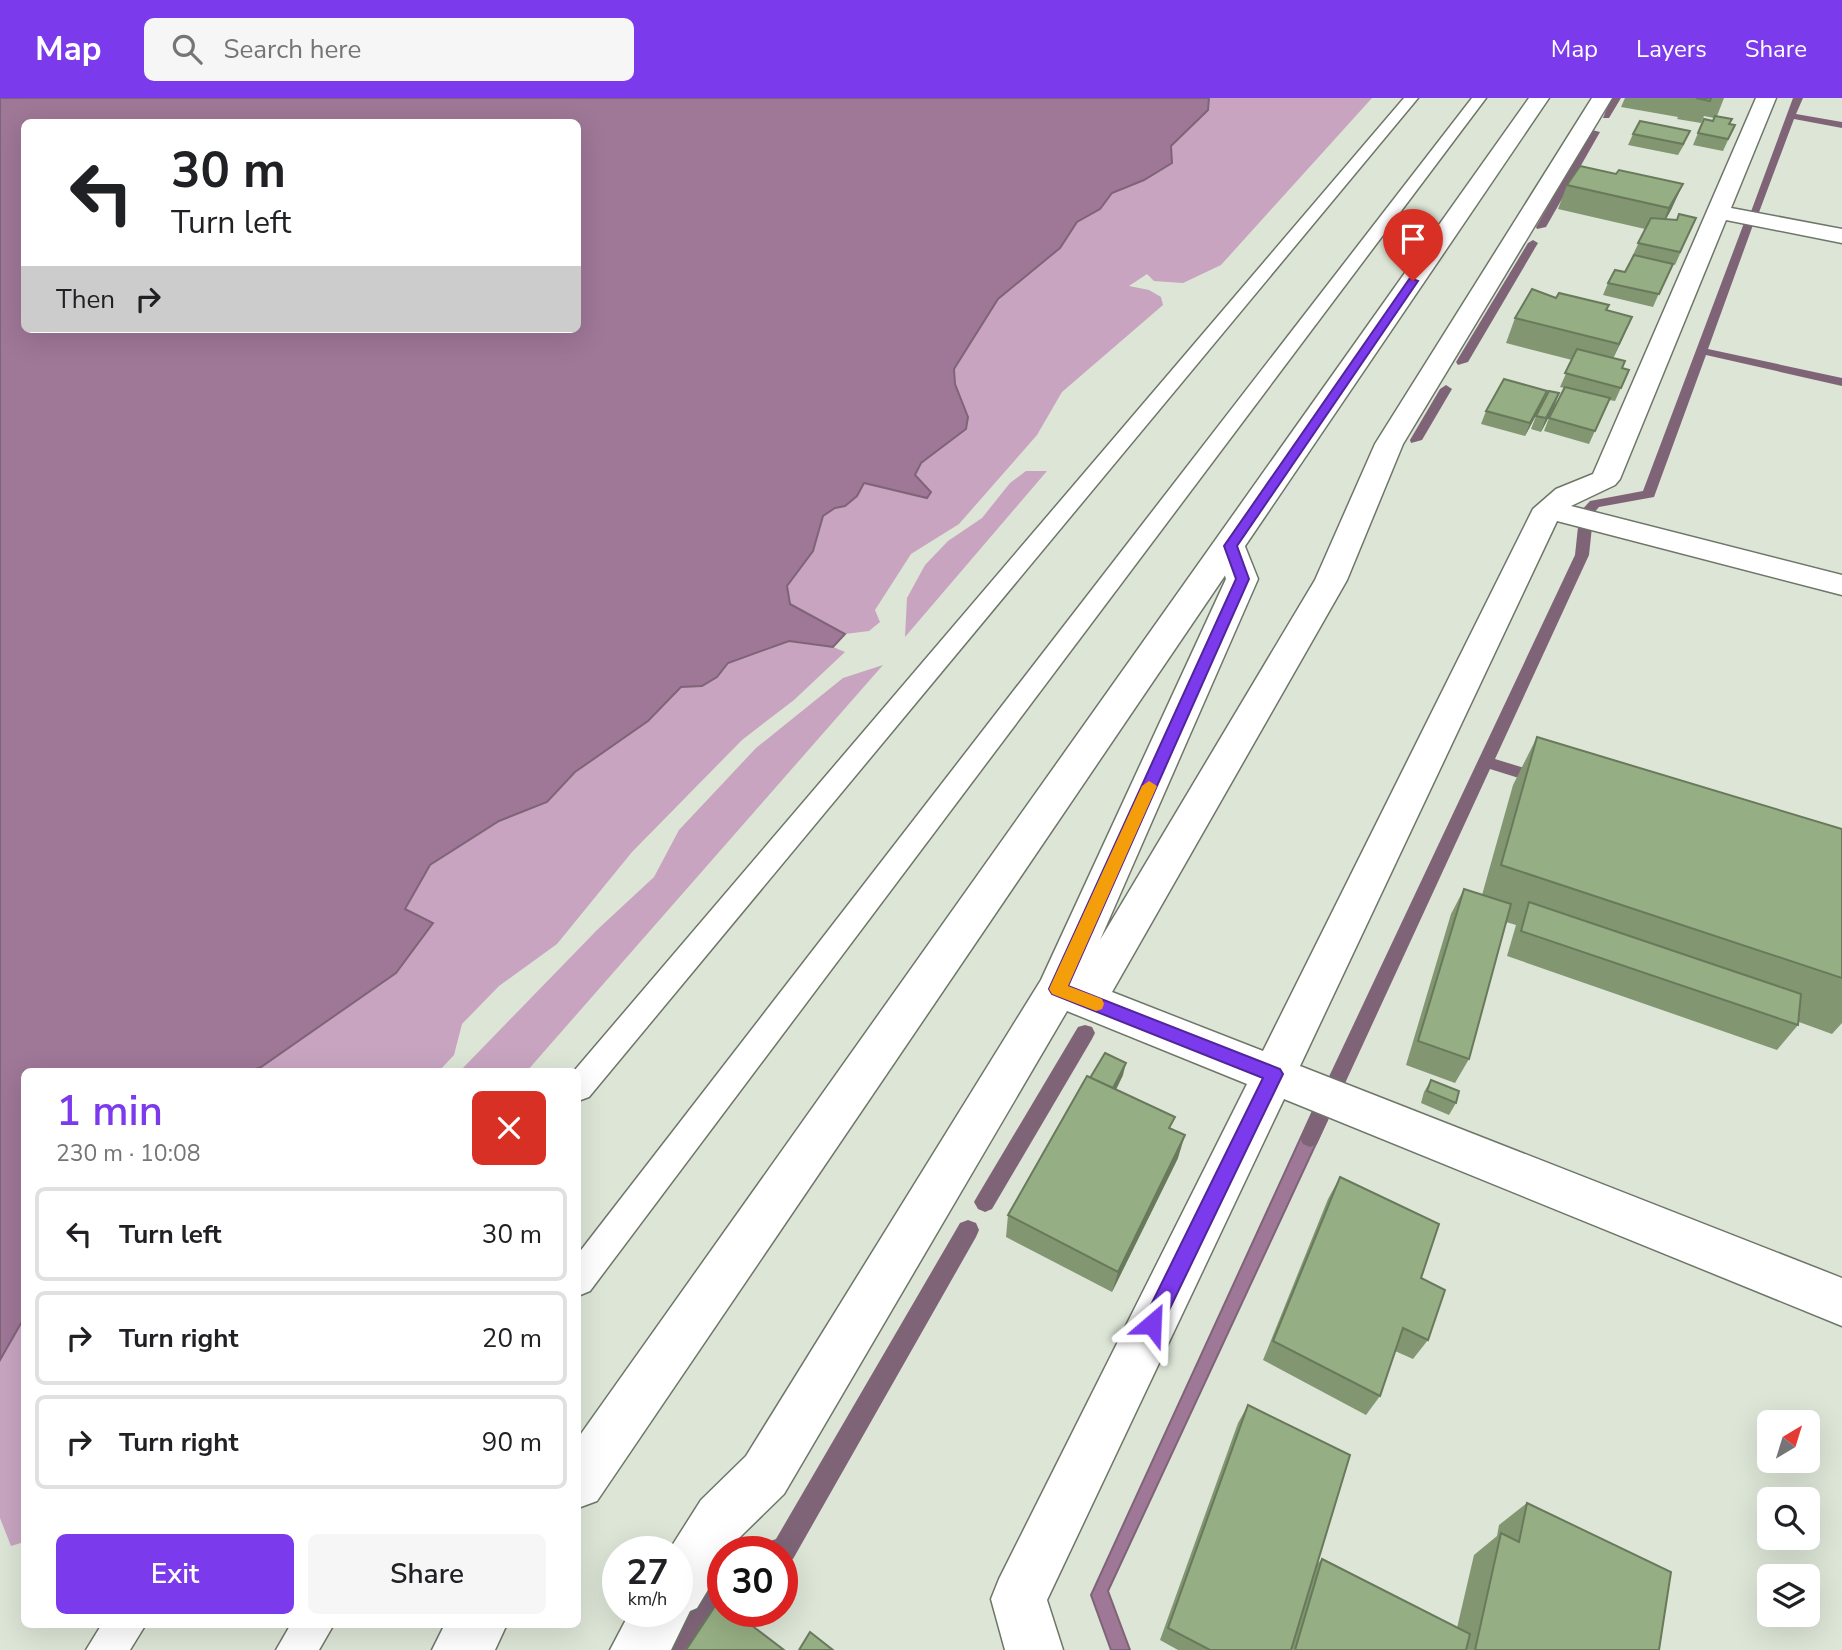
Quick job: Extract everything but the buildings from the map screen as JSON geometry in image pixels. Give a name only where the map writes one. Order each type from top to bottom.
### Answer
[{"type":"street","points":[[581,1478],[1231,546],[1539,98]]},
{"type":"street","points":[[693,1562],[720,1518],[765,1475],[1072,995],[1331,580],[1389,444],[1602,98]]},
{"type":"street","points":[[1034,1650],[1019,1599],[1288,1081],[1548,509],[1566,495],[1605,479],[1766,98]]},
{"type":"street","points":[[1717,212],[1842,236]]},
{"type":"street","points":[[1548,509],[1842,585]]},
{"type":"street","points":[[1072,995],[1242,579],[1231,546]]},
{"type":"street","points":[[1072,995],[1842,1301]]},
{"type":"street","points":[[639,1650],[653,1627]]},
{"type":"street","points":[[461,1650],[476,1628]]},
{"type":"lane","points":[[581,1084],[1410,98]]},
{"type":"lane","points":[[581,1276],[1479,98]]},
{"type":"lane","points":[[105,1650],[124,1628]]},
{"type":"lane","points":[[295,1650],[312,1628]]},
{"type":"shaded area","points":[[0,98],[1209,98],[1208,110],[1171,146],[1172,163],[1144,180],[1112,193],[1100,209],[1077,222],[1060,248],[998,299],[954,369],[955,384],[968,417],[966,429],[921,463],[915,475],[931,492],[927,498],[864,483],[857,496],[845,506],[835,508],[823,516],[813,551],[787,586],[790,604],[845,634],[833,647],[789,641],[728,663],[717,677],[702,686],[681,687],[648,721],[575,772],[547,802],[499,821],[430,865],[405,909],[433,923],[396,973],[261,1067],[21,1068],[21,1323],[0,1360]]},
{"type":"shaded area","points":[[1163,98],[1372,98],[1221,265],[1183,283],[1154,281],[1147,274],[1129,286],[1149,290],[1161,297],[1163,305],[1062,392],[1037,435],[959,524],[911,554],[875,610],[880,622],[869,631],[845,634],[833,647],[845,652],[794,700],[742,740],[632,852],[557,944],[499,986],[462,1024],[454,1055],[442,1068],[258,1068],[404,909],[430,866],[499,821],[547,802],[823,516],[835,508],[845,506],[857,496],[864,483],[954,369],[998,299],[1060,248],[1077,222],[1100,209]]},
{"type":"shaded area","points":[[1026,471],[1047,471],[905,637],[907,598],[925,565],[948,541],[982,518],[1010,483]]},
{"type":"shaded area","points":[[883,665],[530,1068],[463,1068],[598,929],[654,877],[679,830],[756,748],[843,678]]},
{"type":"shaded area","points":[[1312,1113],[1327,1120],[1108,1591],[1130,1650],[1111,1650],[1091,1595]]},
{"type":"shaded area","points":[[21,1323],[21,1543],[11,1546],[0,1518],[0,1360]]},
{"type":"waterway","points":[[1606,116],[1616,98]]},
{"type":"waterway","points":[[1791,116],[1798,98]]},
{"type":"waterway","points":[[1753,215],[1791,116]]},
{"type":"waterway","points":[[1791,116],[1842,125]]},
{"type":"waterway","points":[[1541,227],[1595,132]]},
{"type":"waterway","points":[[1587,512],[1595,504],[1649,494],[1748,225]]},
{"type":"waterway","points":[[1462,362],[1533,243]]},
{"type":"waterway","points":[[1702,351],[1842,382]]},
{"type":"waterway","points":[[1416,440],[1446,389]]},
{"type":"waterway","points":[[1310,1138],[1582,555],[1585,527]]},
{"type":"waterway","points":[[1487,762],[1541,779]]},
{"type":"waterway","points":[[985,1202],[1085,1033]]},
{"type":"waterway","points":[[792,1536],[968,1230]]},
{"type":"waterway","points":[[678,1650],[707,1601]]},
{"type":"slow traffic","points":[[1096,1004],[1058,989],[1149,786]]},
{"type":"route","points":[[1152,1324],[1274,1074],[1058,989],[1242,579],[1231,546],[1413,281]]}]
